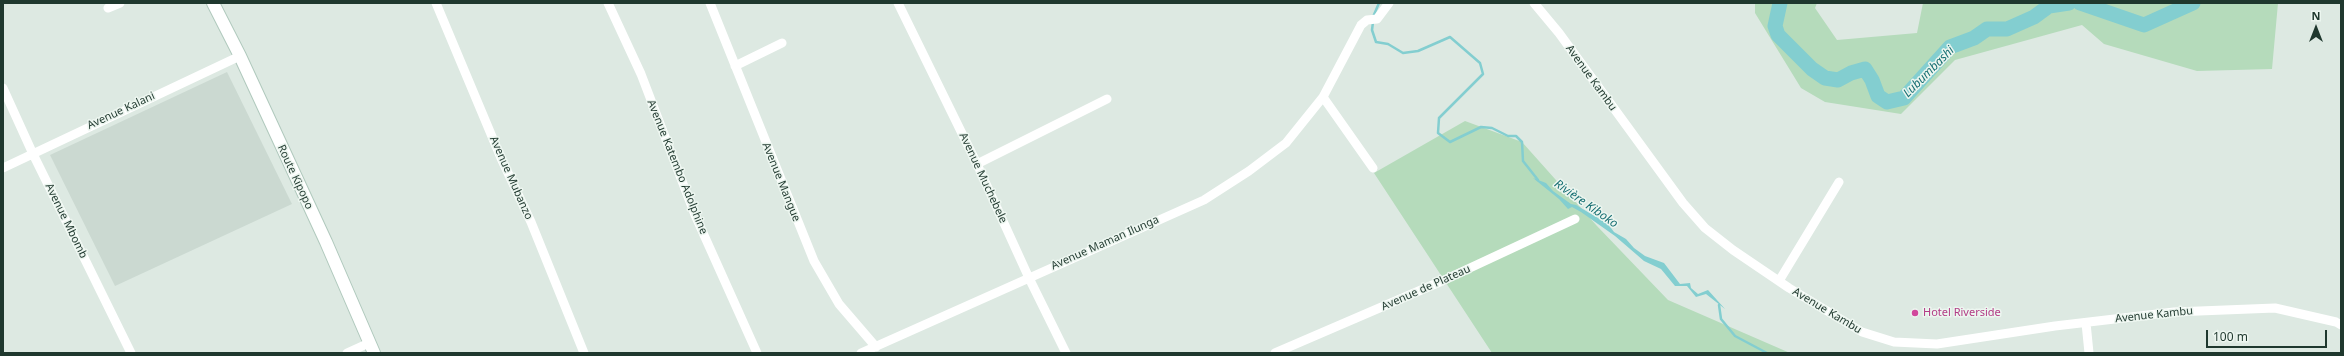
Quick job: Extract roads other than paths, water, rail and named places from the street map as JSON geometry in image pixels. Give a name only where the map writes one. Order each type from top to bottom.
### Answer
[{"type":"main road","name":"Route Kipopo","points":[[213,3],[240,56],[326,242],[372,348]]},
{"type":"street","points":[[108,8],[120,3]]},
{"type":"street","name":"Avenue Mubanzo","points":[[436,3],[501,158],[531,222],[584,353]]},
{"type":"street","name":"Avenue Katembo Adolphine","points":[[608,3],[641,74],[693,210],[757,353]]},
{"type":"street","name":"Avenue Mangue","points":[[710,3],[786,194],[823,280],[854,324],[876,346]]},
{"type":"street","name":"Avenue Muchebele","points":[[898,3],[977,164],[1029,278],[1066,353]]},
{"type":"street","name":"Avenue Maman Ilunga","points":[[862,353],[1216,193],[1278,151],[1323,97],[1361,25],[1367,20],[1373,20],[1389,3]]},
{"type":"street","name":"Avenue Kambu","points":[[1534,3],[1559,33],[1693,215],[1717,238],[1779,281],[1853,327],[1894,342],[1937,344],[2086,323],[2210,309],[2275,308],[2336,322],[2341,325]]},
{"type":"street","points":[[735,66],[782,43]]},
{"type":"street","name":"Avenue Kalani","points":[[3,168],[240,56]]},
{"type":"street","name":"Avenue Mbomb","points":[[3,88],[33,154],[131,353]]},
{"type":"street","points":[[1323,97],[1373,168]]},
{"type":"street","points":[[977,164],[1107,99]]},
{"type":"street","points":[[1779,281],[1839,182]]},
{"type":"street","name":"Avenue de Plateau","points":[[1275,353],[1442,282],[1575,219]]},
{"type":"street","points":[[2086,323],[2089,353]]},
{"type":"street","points":[[347,353],[372,348]]},
{"type":"water","points":[[1533,178],[1546,183],[1553,191],[1571,204],[1576,205],[1608,224],[1614,232],[1626,239],[1634,248],[1645,256],[1664,263],[1680,284],[1690,283],[1691,288],[1698,294],[1708,290],[1725,309],[1706,294],[1696,297],[1687,286],[1675,286],[1661,269],[1644,261],[1615,236],[1581,212],[1572,207],[1568,209],[1559,199]]},
{"type":"waterway","name":"Rivière Kiboko","points":[[1373,17],[1379,3]]},
{"type":"waterway","name":"Lubumbashi","points":[[1780,3],[1775,26],[1778,35],[1812,69],[1825,78],[1838,80],[1851,73],[1865,69],[1872,80],[1878,96],[1887,102],[1904,98],[1950,47],[1974,38],[1987,29],[2007,29],[2034,17],[2049,6],[2069,3]]},
{"type":"waterway","name":"Lubumbashi","points":[[2080,3],[2144,25],[2193,3]]},
{"type":"waterway","name":"Rivière Kiboko","points":[[1373,22],[1372,30],[1376,42],[1388,44],[1403,53],[1418,51],[1450,37],[1480,63],[1483,74],[1439,118],[1438,133],[1450,142],[1481,127],[1492,128],[1508,136],[1516,136],[1522,142],[1523,161],[1538,180]]},
{"type":"waterway","name":"Rivière Kiboko","points":[[1719,305],[1721,319],[1735,336],[1767,353]]},
{"type":"place","name":"Hotel Riverside","points":[[1915,313]]}]
